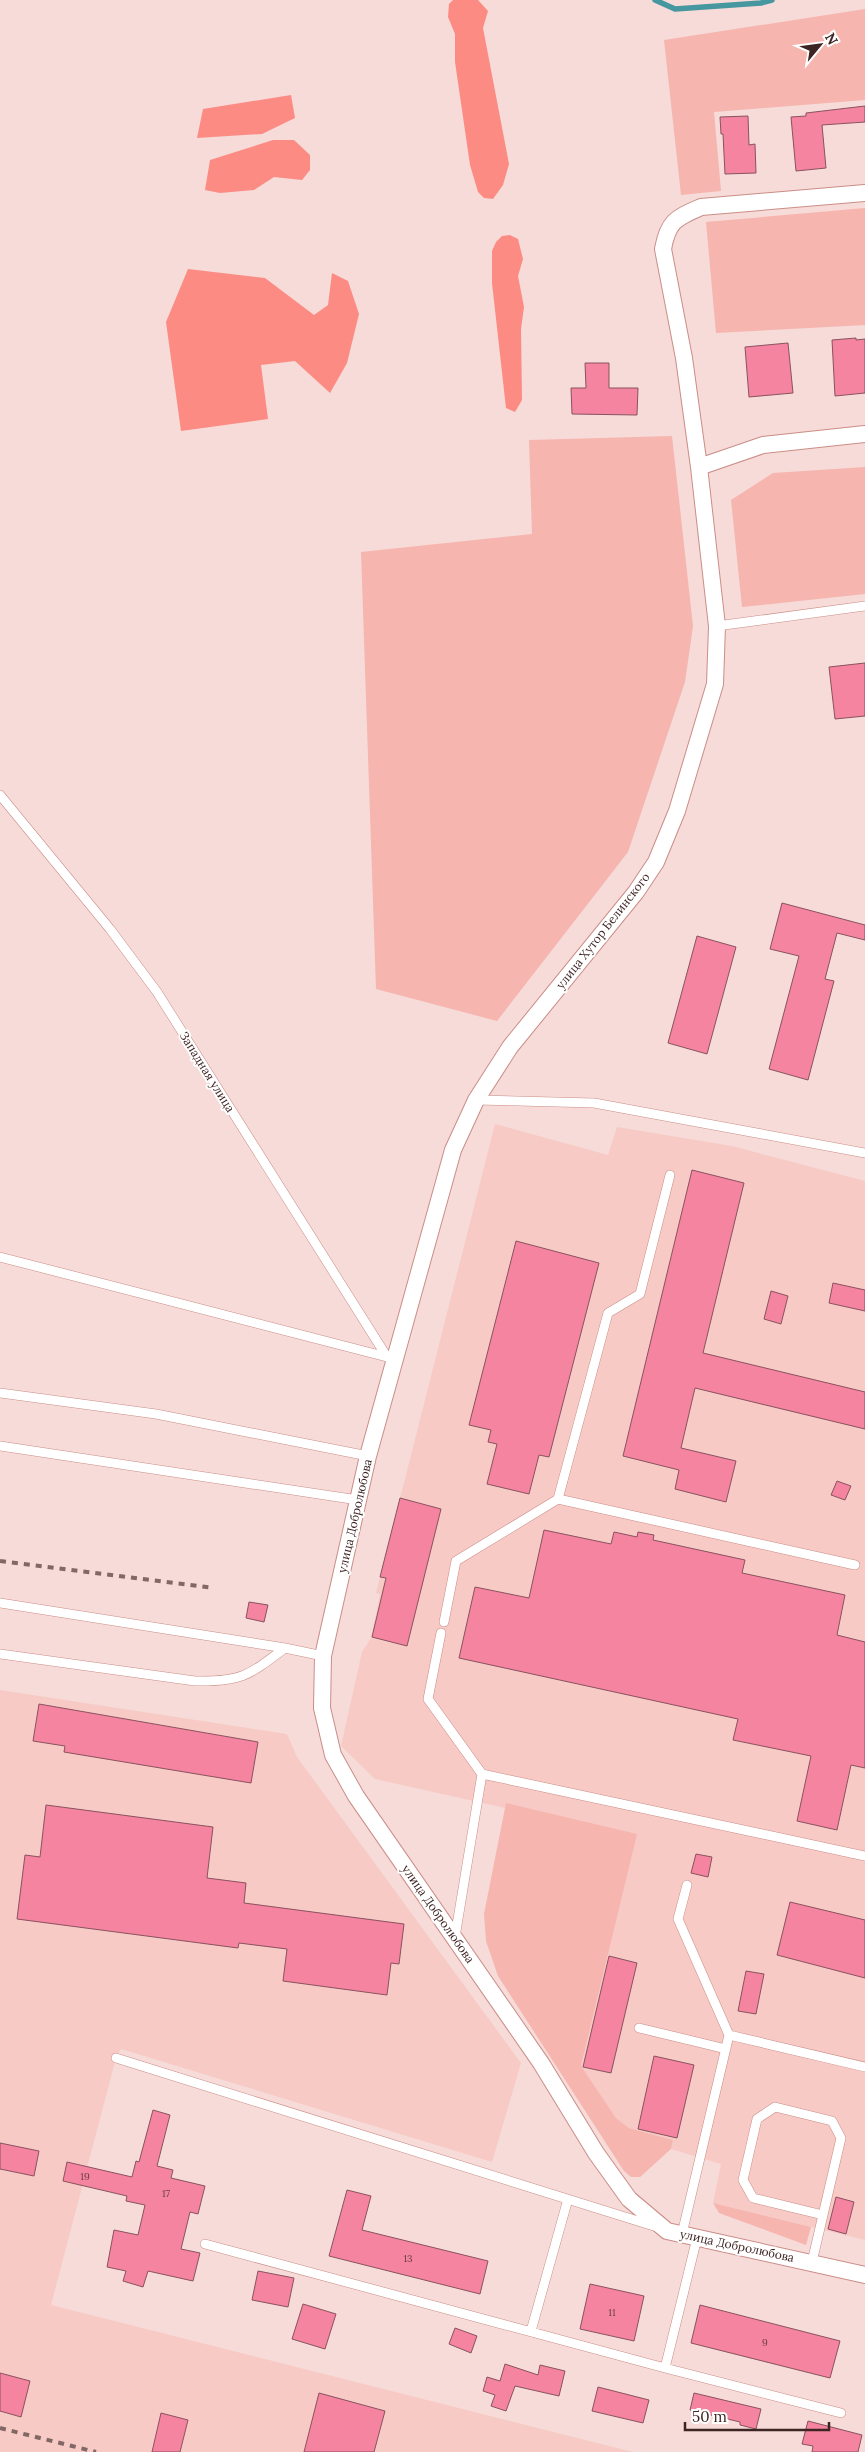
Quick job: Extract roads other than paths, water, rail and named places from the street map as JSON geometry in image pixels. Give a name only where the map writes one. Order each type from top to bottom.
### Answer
[{"type":"street","name":"улица Хутор Белинского","points":[[391,1359],[453,1150],[476,1100],[510,1048],[636,892],[656,862],[677,811],[715,684],[718,626],[684,358],[663,249],[666,231],[676,218],[701,207],[865,193]]},
{"type":"street","points":[[699,467],[763,444],[865,434]]},
{"type":"street","name":"улица Добролюбова","points":[[391,1359],[323,1656],[322,1708],[333,1755],[356,1796],[540,2063],[596,2152],[629,2199],[682,2234],[865,2274]]},
{"type":"lane","points":[[718,626],[865,606]]},
{"type":"lane","name":"Западная улица","points":[[0,795],[110,929],[157,992],[391,1359]]},
{"type":"lane","points":[[476,1100],[594,1104],[865,1153]]},
{"type":"lane","points":[[444,1622],[456,1561],[558,1499],[608,1313],[640,1294],[670,1175]]},
{"type":"lane","points":[[0,1257],[391,1359]]},
{"type":"lane","points":[[0,1393],[156,1414],[368,1456]]},
{"type":"lane","points":[[0,1446],[358,1500]]},
{"type":"lane","points":[[558,1499],[855,1565]]},
{"type":"lane","points":[[0,1603],[285,1648],[323,1656]]},
{"type":"lane","points":[[441,1633],[428,1699],[482,1774],[865,1856]]},
{"type":"lane","points":[[0,1654],[194,1681],[225,1682],[252,1673],[285,1648]]},
{"type":"lane","points":[[455,1938],[482,1774]]},
{"type":"lane","points":[[665,2368],[682,2234],[730,2035],[678,1919],[687,1886]]},
{"type":"lane","points":[[639,2028],[726,2049]]},
{"type":"lane","points":[[730,2035],[865,2067]]},
{"type":"lane","points":[[116,2058],[682,2234]]},
{"type":"lane","points":[[812,2262],[823,2215],[841,2138],[832,2121],[775,2108],[758,2120],[743,2180],[753,2198],[823,2215]]},
{"type":"lane","points":[[532,2331],[568,2199]]},
{"type":"lane","points":[[204,2244],[665,2368],[841,2412]]},
{"type":"waterway","points":[[655,0],[675,9],[761,3],[772,0]]},
{"type":"railway","points":[[0,1561],[214,1588]]},
{"type":"railway","points":[[0,2428],[96,2452]]}]
